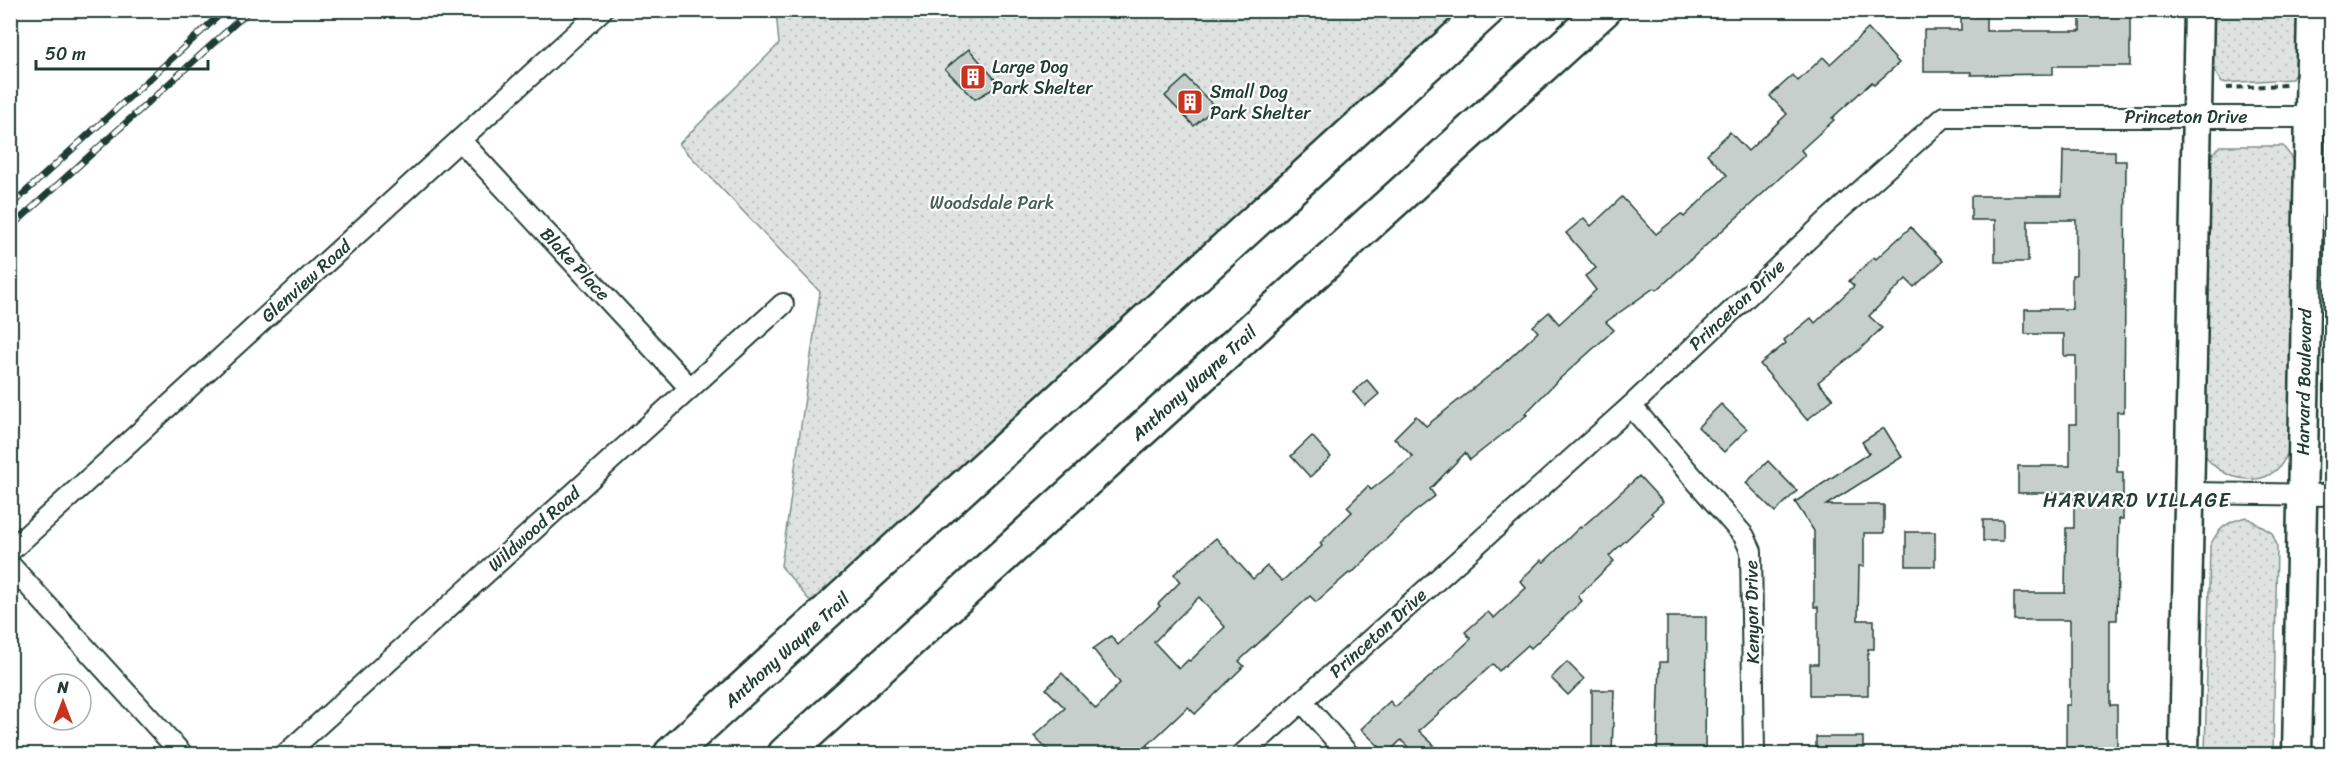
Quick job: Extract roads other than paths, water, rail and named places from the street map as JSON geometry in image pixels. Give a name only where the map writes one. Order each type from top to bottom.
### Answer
[{"type":"highway","name":"Anthony Wayne Trail","points":[[672,753],[1487,10]]},
{"type":"highway","name":"Anthony Wayne Trail","points":[[785,754],[1604,10]]},
{"type":"street","name":"Glenview Road","points":[[10,551],[602,10]]},
{"type":"street","points":[[2184,754],[2199,10]]},
{"type":"street","name":"Harvard Boulevard","points":[[2297,754],[2302,494],[2320,117],[2312,10]]},
{"type":"street","name":"Princeton Drive","points":[[1243,754],[1631,406],[1828,220],[1944,117],[2320,117]]},
{"type":"street","name":"Blake Place","points":[[460,140],[690,388]]},
{"type":"street","name":"Wildwood Road","points":[[286,754],[783,304]]},
{"type":"street","name":"Kenyon Drive","points":[[1631,406],[1744,536],[1751,551],[1754,754]]},
{"type":"street","points":[[2189,493],[2331,495]]},
{"type":"street","points":[[10,565],[182,754]]},
{"type":"street","points":[[1302,701],[1348,754]]},
{"type":"railway","points":[[10,206],[225,10]]},
{"type":"railway","points":[[10,228],[250,10]]},
{"type":"place","name":"Large Dog Park Shelter","points":[[973,77]]},
{"type":"place","name":"Small Dog Park Shelter","points":[[1190,102]]},
{"type":"district","name":"HARVARD VILLAGE","points":[[2137,500]]},
{"type":"park label","name":"Woodsdale Park","points":[[992,203]]}]
